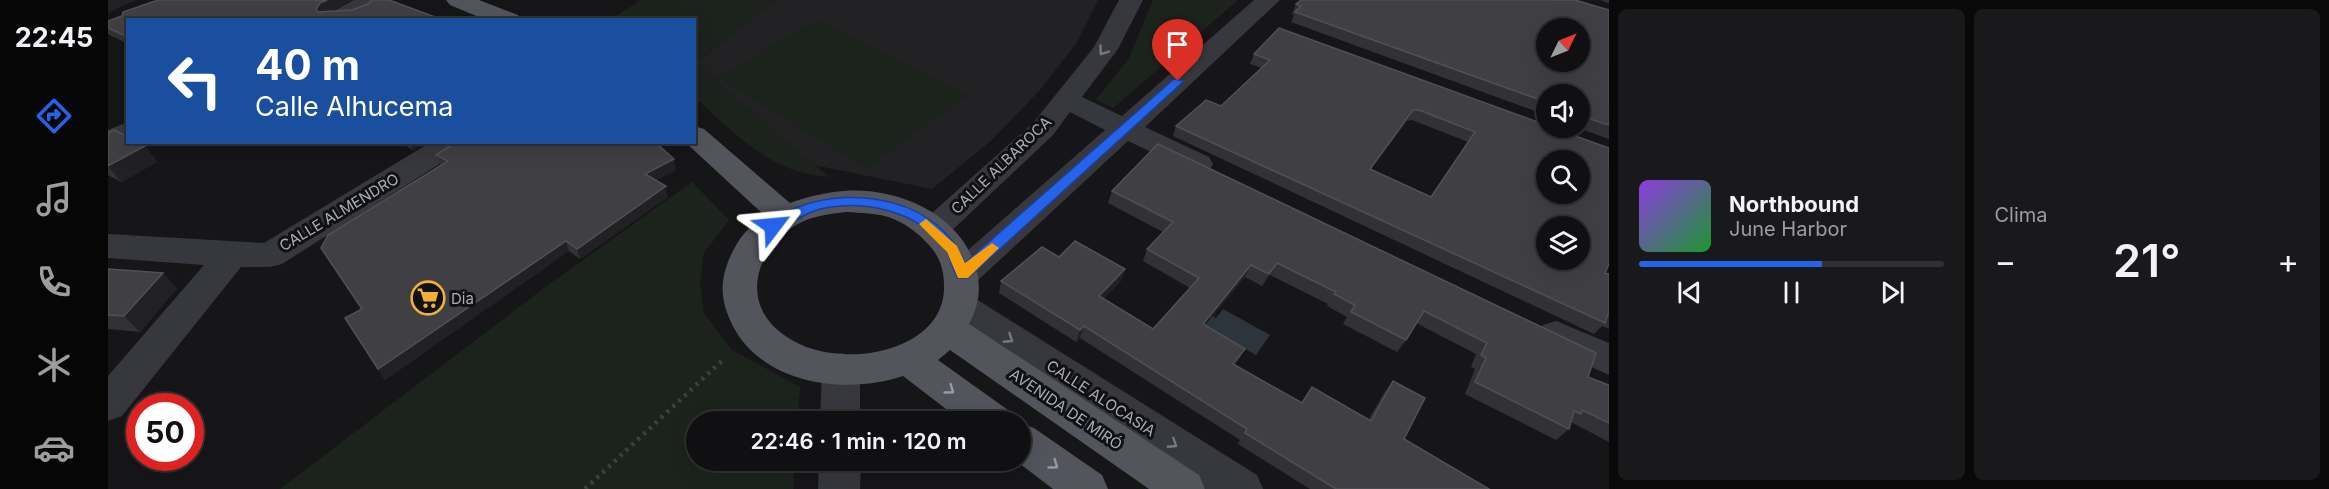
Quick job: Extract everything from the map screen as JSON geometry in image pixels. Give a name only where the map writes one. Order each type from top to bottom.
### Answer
[{"type":"main road","points":[[467,1],[505,18]]},
{"type":"main road","points":[[696,137],[786,217]]},
{"type":"main road","points":[[846,201],[878,204],[909,213],[934,229],[952,249],[957,303],[930,346],[907,359],[868,370],[828,369],[791,358],[762,338],[743,313],[738,285],[744,258],[761,235],[786,217],[814,206],[846,201]]},
{"type":"main road","name":"AVENIDA DE MIRÓ","points":[[957,303],[1184,489]]},
{"type":"main road","points":[[907,359],[979,411]]},
{"type":"main road","points":[[1031,449],[1087,489]]},
{"type":"street","points":[[339,18],[372,0]]},
{"type":"street","name":"CALLE ALBAROCA","points":[[934,229],[1043,129],[1105,49],[1131,0]]},
{"type":"street","points":[[957,303],[1124,129],[1264,14]]},
{"type":"street","points":[[1065,99],[1221,175]]},
{"type":"street","points":[[108,142],[126,132]]},
{"type":"street","name":"CALLE ALMENDRO","points":[[108,246],[232,255],[270,255],[450,144]]},
{"type":"street","points":[[108,404],[232,255]]},
{"type":"street","name":"CALLE ALOCASIA","points":[[957,303],[1242,489]]},
{"type":"street","points":[[1534,324],[1609,360]]},
{"type":"street","points":[[840,411],[841,369]]},
{"type":"street","points":[[839,489],[840,471]]},
{"type":"path","points":[[585,489],[724,358]]},
{"type":"shaded area","points":[[641,0],[776,0],[696,63],[696,18],[613,18]]},
{"type":"shaded area","points":[[776,0],[1098,0],[1076,44],[1040,90],[992,140],[932,189],[814,165],[696,63]]},
{"type":"shaded area","points":[[1153,0],[1238,0],[1113,108],[1096,100],[1129,58]]},
{"type":"shaded area","points":[[818,19],[969,94],[866,169],[717,77]]},
{"type":"shaded area","points":[[696,63],[829,177],[789,168],[772,160],[740,138],[696,99]]},
{"type":"shaded area","points":[[692,182],[729,220],[704,253],[700,284],[704,313],[732,350],[800,387],[799,411],[686,411],[686,471],[794,471],[793,489],[280,489],[544,288]]},
{"type":"shaded area","points":[[1223,309],[1270,335],[1256,355],[1199,323],[1207,313],[1216,318]]},
{"type":"building","points":[[158,0],[327,0],[320,3],[316,9],[318,12],[352,10],[372,0],[389,0],[438,18],[126,18],[126,36],[108,28],[108,21],[122,16],[123,12]]},
{"type":"building","points":[[1301,0],[1575,0],[1609,10],[1609,125],[1590,119],[1590,84],[1536,84],[1536,98],[1295,12],[1301,6],[1296,4]]},
{"type":"building","points":[[1279,28],[1536,121],[1536,138],[1581,138],[1609,148],[1609,264],[1605,273],[1609,274],[1609,314],[1605,323],[1176,126],[1206,100],[1221,106],[1270,60],[1254,54]],"holes":[[[1413,110],[1419,110],[1475,132],[1431,197],[1370,169]]]},
{"type":"building","points":[[114,130],[126,136],[126,144],[145,146],[108,166],[108,132]]},
{"type":"building","points":[[453,144],[657,144],[674,159],[645,174],[666,186],[577,249],[566,241],[378,369],[345,318],[362,309],[321,248],[328,235],[448,161],[436,155]]},
{"type":"building","points":[[1158,144],[1596,353],[1588,377],[1609,385],[1609,423],[1582,410],[1581,414],[1574,411],[1569,429],[1475,382],[1486,358],[1481,355],[1487,343],[1424,311],[1406,340],[1351,312],[1355,305],[1334,294],[1336,292],[1277,263],[1269,274],[1251,265],[1203,324],[1245,349],[1233,364],[1302,403],[1312,387],[1371,421],[1393,381],[1425,398],[1404,439],[1489,489],[1336,489],[1245,433],[1247,429],[1084,326],[1080,330],[1001,281],[1042,247],[1059,257],[1075,241],[1125,269],[1099,296],[1153,329],[1199,278],[1147,249],[1173,222],[1112,191]]},
{"type":"building","points":[[108,269],[163,273],[124,316],[108,315]]},
{"type":"slow traffic","points":[[926,224],[934,229],[952,249],[963,274],[992,248]]},
{"type":"place","name":"Dia","points":[[428,298]]},
{"type":"route","points":[[773,226],[786,217],[814,206],[846,201],[878,204],[909,213],[934,229],[952,249],[963,274],[1178,81]]}]
